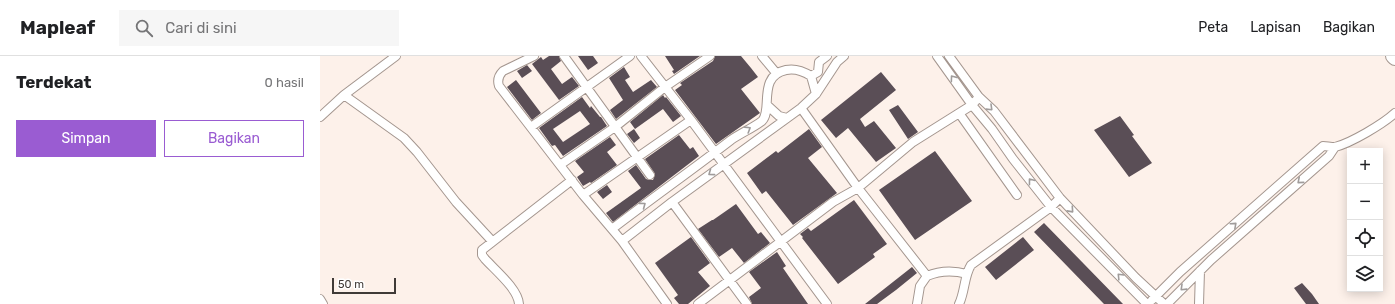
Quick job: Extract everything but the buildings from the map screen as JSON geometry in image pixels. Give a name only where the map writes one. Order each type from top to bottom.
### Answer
[{"type":"street","points":[[320,118],[344,95],[396,56]]},
{"type":"street","points":[[534,56],[503,71],[499,75],[498,82],[583,195],[622,241],[668,304]]},
{"type":"street","points":[[564,56],[650,174]]},
{"type":"street","points":[[531,127],[630,56]]},
{"type":"street","points":[[641,56],[691,120],[827,304]]},
{"type":"street","points":[[560,165],[615,127],[665,87],[710,56]]},
{"type":"street","points":[[762,56],[777,74]]},
{"type":"street","points":[[812,76],[818,72],[819,62],[827,56]]},
{"type":"street","points":[[622,241],[723,164],[801,108],[816,94],[837,62],[844,56]]},
{"type":"street","points":[[937,56],[972,105],[1051,207],[1147,304],[1323,146],[1335,147],[1362,135],[1395,113]]},
{"type":"street","points":[[949,56],[979,98],[994,111],[1060,198],[1155,297],[1164,304]]},
{"type":"street","points":[[612,229],[714,153],[762,120],[765,116],[767,105],[766,98],[769,86],[777,74],[783,70],[795,69],[804,71],[812,76],[816,94]]},
{"type":"street","points":[[344,95],[404,138],[417,152],[456,202],[492,241]]},
{"type":"street","points":[[698,304],[833,202],[858,188],[913,142],[972,105],[979,98]]},
{"type":"street","points":[[767,105],[779,116],[787,118]]},
{"type":"street","points":[[801,108],[858,188],[927,276]]},
{"type":"street","points":[[959,113],[1017,196]]},
{"type":"street","points":[[583,195],[691,120]]},
{"type":"street","points":[[1167,304],[1211,260],[1329,156],[1335,147]]},
{"type":"street","points":[[519,304],[514,290],[482,255],[482,250],[572,180]]},
{"type":"street","points":[[959,304],[969,268],[974,261],[1051,207],[1060,198]]},
{"type":"street","points":[[672,202],[747,304]]},
{"type":"street","points":[[1205,251],[1211,260]]},
{"type":"street","points":[[917,304],[920,286],[927,276],[953,270],[967,274]]},
{"type":"street","points":[[1199,304],[1200,271]]},
{"type":"street","points":[[320,299],[323,304]]}]
